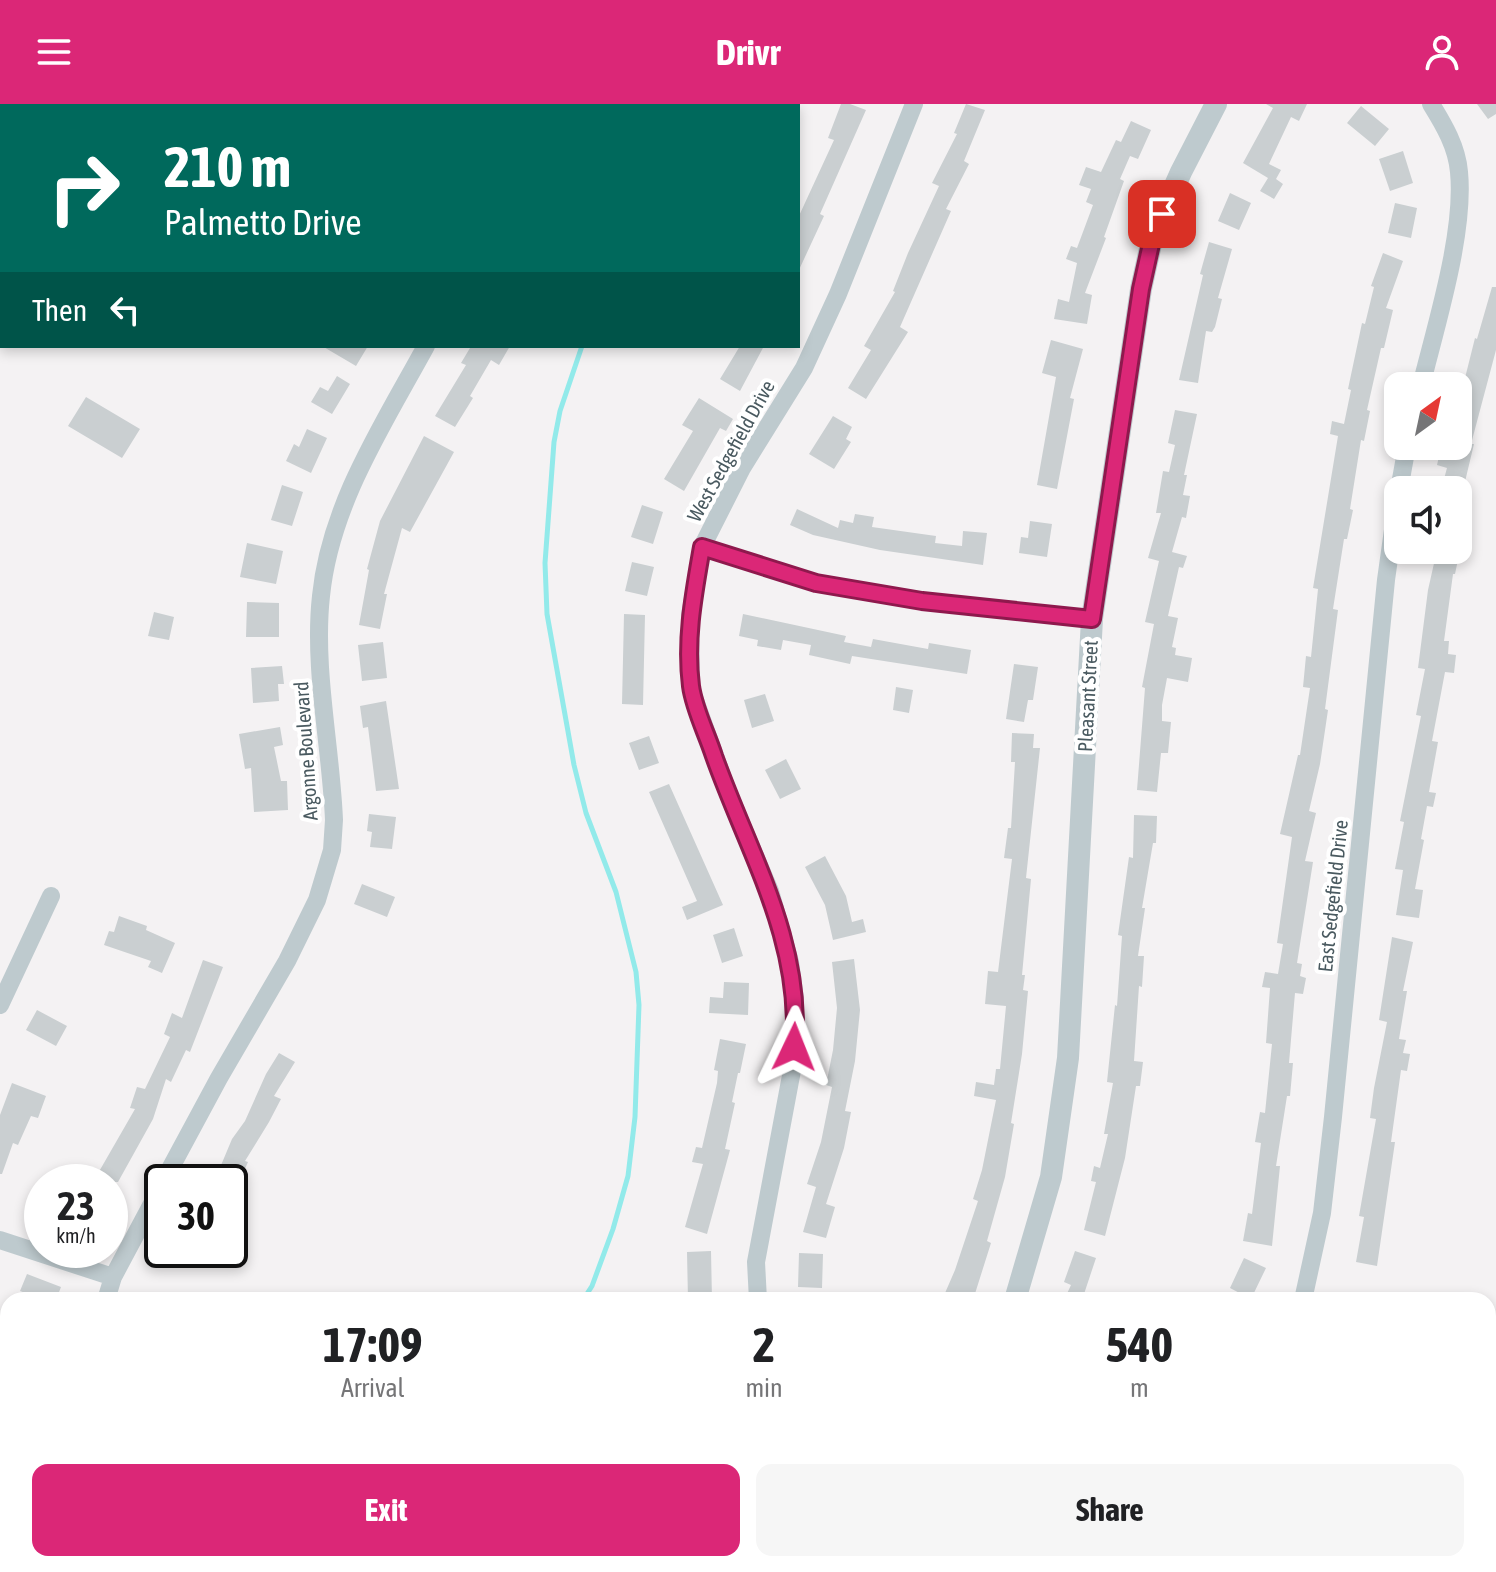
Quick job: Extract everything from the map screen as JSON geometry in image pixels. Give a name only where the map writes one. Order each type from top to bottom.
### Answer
[{"type":"street","name":"West Sedgefield Drive","points":[[758,1292],[756,1262],[793,1065],[795,999],[790,962],[774,903],[729,795],[691,689],[690,615],[702,547],[742,468],[804,368],[838,294],[914,104]]},
{"type":"street","name":"Pleasant Street","points":[[1017,1292],[1051,1177],[1068,1058],[1092,619],[1141,289],[1153,235],[1216,104]]},
{"type":"street","points":[[1424,372],[1447,275],[1460,194],[1455,150],[1431,104]]},
{"type":"street","name":"Argonne Boulevard","points":[[173,1164],[287,961],[325,879],[332,850],[334,820],[320,636],[325,569],[333,533],[346,499],[425,348]]},
{"type":"street","points":[[702,547],[816,583],[922,601],[1092,619]]},
{"type":"street","name":"East Sedgefield Drive","points":[[1305,1292],[1322,1213],[1329,1158],[1388,564]]},
{"type":"street","points":[[0,1005],[51,896]]},
{"type":"street","name":"Argonne Boulevard","points":[[108,1292],[113,1277],[144,1219]]},
{"type":"street","points":[[0,1240],[113,1277]]},
{"type":"building","points":[[841,104],[866,110],[800,268],[800,214],[834,140],[828,138]]},
{"type":"building","points":[[966,104],[985,110],[964,161],[969,164],[946,209],[951,211],[900,327],[908,332],[866,399],[848,388],[871,350],[864,346],[895,292],[908,253],[939,186],[932,183],[957,134],[954,133]]},
{"type":"building","points":[[1266,104],[1307,104],[1299,121],[1291,117],[1269,164],[1281,170],[1276,179],[1283,184],[1274,199],[1260,191],[1268,178],[1243,163],[1273,108]]},
{"type":"building","points":[[1477,104],[1496,104],[1496,114],[1488,119]]},
{"type":"building","points":[[1361,106],[1389,129],[1375,146],[1347,123]]},
{"type":"building","points":[[1131,121],[1151,130],[1138,159],[1130,156],[1120,179],[1124,181],[1085,293],[1092,295],[1087,324],[1054,319],[1058,299],[1069,302],[1077,263],[1066,259],[1071,246],[1077,248],[1093,205],[1086,202],[1091,189],[1079,185],[1086,167],[1101,172],[1116,140],[1121,142]]},
{"type":"building","points":[[1403,151],[1413,183],[1390,191],[1379,159]]},
{"type":"building","points":[[1230,193],[1251,203],[1239,230],[1218,221]]},
{"type":"building","points":[[1395,203],[1417,208],[1411,238],[1388,233]]},
{"type":"building","points":[[1209,242],[1232,249],[1218,298],[1222,299],[1215,327],[1212,332],[1206,331],[1198,383],[1179,380]]},
{"type":"building","points":[[1383,253],[1403,261],[1386,308],[1393,310],[1367,410],[1370,411],[1364,441],[1361,440],[1350,509],[1353,510],[1347,539],[1344,539],[1333,609],[1338,610],[1325,709],[1328,710],[1309,811],[1316,813],[1305,861],[1313,862],[1297,963],[1302,964],[1300,976],[1306,978],[1303,994],[1295,993],[1289,1063],[1293,1063],[1290,1096],[1287,1096],[1276,1166],[1280,1166],[1272,1246],[1243,1241],[1248,1213],[1252,1214],[1261,1143],[1255,1142],[1260,1112],[1265,1113],[1272,1044],[1266,1043],[1270,988],[1262,987],[1265,972],[1278,974],[1283,944],[1277,943],[1292,837],[1280,834],[1300,755],[1310,688],[1303,687],[1306,656],[1311,657],[1318,589],[1313,588],[1338,436],[1330,434],[1332,421],[1344,424],[1362,323],[1365,324],[1374,287],[1371,286]]},
{"type":"building","points":[[1492,287],[1496,287],[1496,350],[1472,440],[1472,372],[1466,372]]},
{"type":"building","points":[[1051,340],[1083,349],[1070,398],[1074,399],[1057,489],[1037,485],[1056,377],[1042,373]]},
{"type":"building","points":[[325,348],[367,348],[356,366]]},
{"type":"building","points":[[470,348],[509,348],[499,365],[491,360],[455,427],[435,416],[466,365],[461,363]]},
{"type":"building","points":[[739,348],[763,348],[740,391],[720,379]]},
{"type":"building","points":[[337,376],[350,384],[332,414],[311,402],[320,387],[328,391]]},
{"type":"building","points":[[86,397],[140,429],[122,458],[68,426]]},
{"type":"building","points":[[699,398],[733,419],[726,431],[720,428],[684,491],[664,479],[693,431],[682,425]]},
{"type":"building","points":[[1175,410],[1197,414],[1184,475],[1187,475],[1183,495],[1190,496],[1186,518],[1182,517],[1172,552],[1187,556],[1183,568],[1179,567],[1168,616],[1178,618],[1172,647],[1176,648],[1175,655],[1192,658],[1188,682],[1167,678],[1162,721],[1171,722],[1168,753],[1161,753],[1157,792],[1137,790],[1145,688],[1142,687],[1154,624],[1145,622],[1159,561],[1148,558],[1161,513],[1156,513],[1163,471],[1169,472],[1175,445],[1168,443]]},
{"type":"building","points":[[833,416],[852,427],[846,439],[851,442],[834,469],[809,454]]},
{"type":"building","points":[[307,429],[327,438],[311,473],[286,461],[294,444],[299,447]]},
{"type":"building","points":[[424,436],[454,452],[410,532],[402,528],[384,594],[387,594],[380,629],[359,625],[367,569],[380,521]]},
{"type":"building","points":[[1438,460],[1470,460],[1466,476],[1445,476],[1447,468],[1437,465]]},
{"type":"building","points":[[282,485],[303,492],[292,526],[271,520]]},
{"type":"building","points":[[642,505],[663,512],[653,544],[631,537]]},
{"type":"building","points":[[797,509],[838,528],[840,520],[853,523],[855,514],[874,517],[872,527],[936,536],[935,543],[962,546],[963,531],[987,533],[983,565],[880,550],[813,535],[790,525]]},
{"type":"building","points":[[1030,521],[1052,524],[1047,557],[1019,553],[1021,537],[1028,538]]},
{"type":"building","points":[[247,543],[283,551],[276,584],[240,577]]},
{"type":"building","points":[[632,562],[654,567],[647,596],[625,591]]},
{"type":"building","points":[[1434,564],[1457,564],[1444,641],[1449,641],[1448,654],[1456,655],[1454,673],[1445,672],[1432,741],[1438,742],[1429,792],[1436,793],[1433,807],[1427,806],[1421,839],[1424,840],[1415,889],[1423,890],[1419,918],[1396,915],[1403,870],[1395,869],[1404,822],[1400,821],[1421,716],[1416,715],[1425,669],[1418,668]]},
{"type":"building","points":[[247,602],[279,603],[279,637],[246,637]]},
{"type":"building","points":[[154,612],[174,617],[169,640],[148,636]]},
{"type":"building","points":[[624,614],[645,615],[643,705],[622,704]]},
{"type":"building","points":[[743,614],[846,636],[844,642],[871,647],[873,639],[928,649],[929,643],[971,650],[967,674],[852,656],[850,664],[809,655],[811,645],[783,640],[781,650],[757,646],[758,640],[739,636]]},
{"type":"building","points":[[383,642],[387,678],[362,681],[358,645]]},
{"type":"building","points":[[1014,664],[1038,667],[1033,700],[1028,700],[1024,722],[1006,719]]},
{"type":"building","points":[[282,666],[284,684],[278,684],[279,701],[253,703],[251,668]]},
{"type":"building","points":[[896,687],[913,690],[909,713],[893,710]]},
{"type":"building","points":[[765,694],[774,721],[752,728],[744,700]]},
{"type":"building","points":[[386,701],[399,789],[376,791],[368,727],[363,728],[360,706]]},
{"type":"building","points":[[280,727],[283,745],[274,747],[281,781],[287,781],[288,810],[254,812],[251,768],[245,769],[239,734]]},
{"type":"building","points":[[1012,733],[1034,734],[1033,748],[1040,748],[1026,878],[1031,879],[1022,975],[1025,975],[1023,990],[1028,991],[1011,1123],[1014,1124],[1005,1177],[987,1241],[991,1243],[976,1292],[945,1292],[978,1201],[973,1199],[996,1100],[974,1096],[976,1082],[994,1085],[996,1069],[1000,1069],[1006,1006],[985,1004],[988,971],[998,972],[1012,859],[1004,858],[1008,828],[1011,828],[1015,762],[1011,762]]},
{"type":"building","points":[[649,736],[659,763],[639,770],[629,743]]},
{"type":"building","points":[[786,759],[801,789],[780,799],[765,770]]},
{"type":"building","points":[[669,784],[723,905],[687,920],[682,907],[697,901],[649,792]]},
{"type":"building","points":[[369,814],[396,817],[392,849],[370,847],[372,832],[367,831]]},
{"type":"building","points":[[1134,815],[1157,816],[1156,843],[1153,843],[1142,908],[1145,908],[1138,956],[1144,956],[1134,1061],[1143,1062],[1140,1086],[1136,1086],[1125,1158],[1105,1236],[1084,1230],[1096,1182],[1091,1181],[1094,1166],[1100,1168],[1108,1134],[1104,1134],[1113,1083],[1107,1082],[1122,936],[1118,935],[1129,857],[1133,858]]},
{"type":"building","points":[[825,856],[846,896],[852,922],[863,919],[866,932],[833,940],[825,905],[805,867]]},
{"type":"building","points":[[362,884],[395,897],[387,917],[354,904]]},
{"type":"building","points":[[119,916],[147,926],[146,930],[175,943],[162,973],[148,967],[151,961],[104,945],[109,931],[114,932]]},
{"type":"building","points":[[734,928],[743,956],[722,963],[713,935]]},
{"type":"building","points":[[1392,937],[1413,942],[1403,991],[1407,991],[1399,1039],[1406,1040],[1403,1053],[1410,1054],[1407,1071],[1401,1070],[1391,1142],[1395,1142],[1377,1266],[1356,1262],[1364,1217],[1359,1216],[1376,1119],[1370,1118],[1387,1022],[1379,1020]]},
{"type":"building","points":[[854,959],[860,1010],[855,1061],[845,1111],[851,1112],[844,1148],[826,1204],[835,1207],[826,1238],[803,1232],[816,1187],[807,1184],[821,1142],[832,1087],[826,1085],[837,1008],[832,962]]},
{"type":"building","points":[[203,960],[223,967],[190,1052],[186,1050],[171,1082],[166,1079],[153,1119],[128,1164],[103,1164],[135,1109],[130,1108],[137,1087],[145,1089],[170,1037],[164,1034],[172,1013],[182,1018]]},
{"type":"building","points":[[724,982],[749,983],[748,1015],[709,1013],[710,997],[723,998]]},
{"type":"building","points":[[37,1010],[67,1026],[56,1046],[26,1030]]},
{"type":"building","points":[[720,1039],[746,1044],[732,1102],[735,1103],[725,1149],[730,1150],[707,1234],[685,1227],[703,1164],[692,1162],[696,1147],[702,1148],[717,1083],[718,1071],[714,1070]]},
{"type":"building","points":[[279,1053],[295,1062],[274,1096],[281,1099],[245,1161],[247,1164],[222,1164],[232,1139],[245,1121]]},
{"type":"building","points":[[12,1083],[46,1096],[38,1118],[31,1116],[18,1145],[13,1143],[0,1174],[0,1115]]},
{"type":"building","points":[[711,1251],[712,1292],[688,1292],[687,1252]]},
{"type":"building","points":[[1075,1251],[1096,1258],[1085,1292],[1068,1292],[1071,1285],[1064,1282]]},
{"type":"building","points":[[799,1253],[823,1254],[822,1288],[798,1287]]},
{"type":"building","points":[[1244,1258],[1266,1268],[1254,1292],[1238,1292],[1230,1288]]},
{"type":"building","points":[[27,1274],[61,1287],[59,1292],[20,1291]]},
{"type":"waterway","points":[[581,348],[560,411],[554,442],[545,563],[547,614],[574,765],[586,813],[616,892],[636,972],[639,1005],[635,1117],[628,1176],[613,1229],[588,1292]]},
{"type":"route","points":[[794,1047],[795,999],[781,926],[691,689],[690,615],[702,547],[816,583],[922,601],[1092,619],[1141,289],[1153,235],[1162,214]]}]
